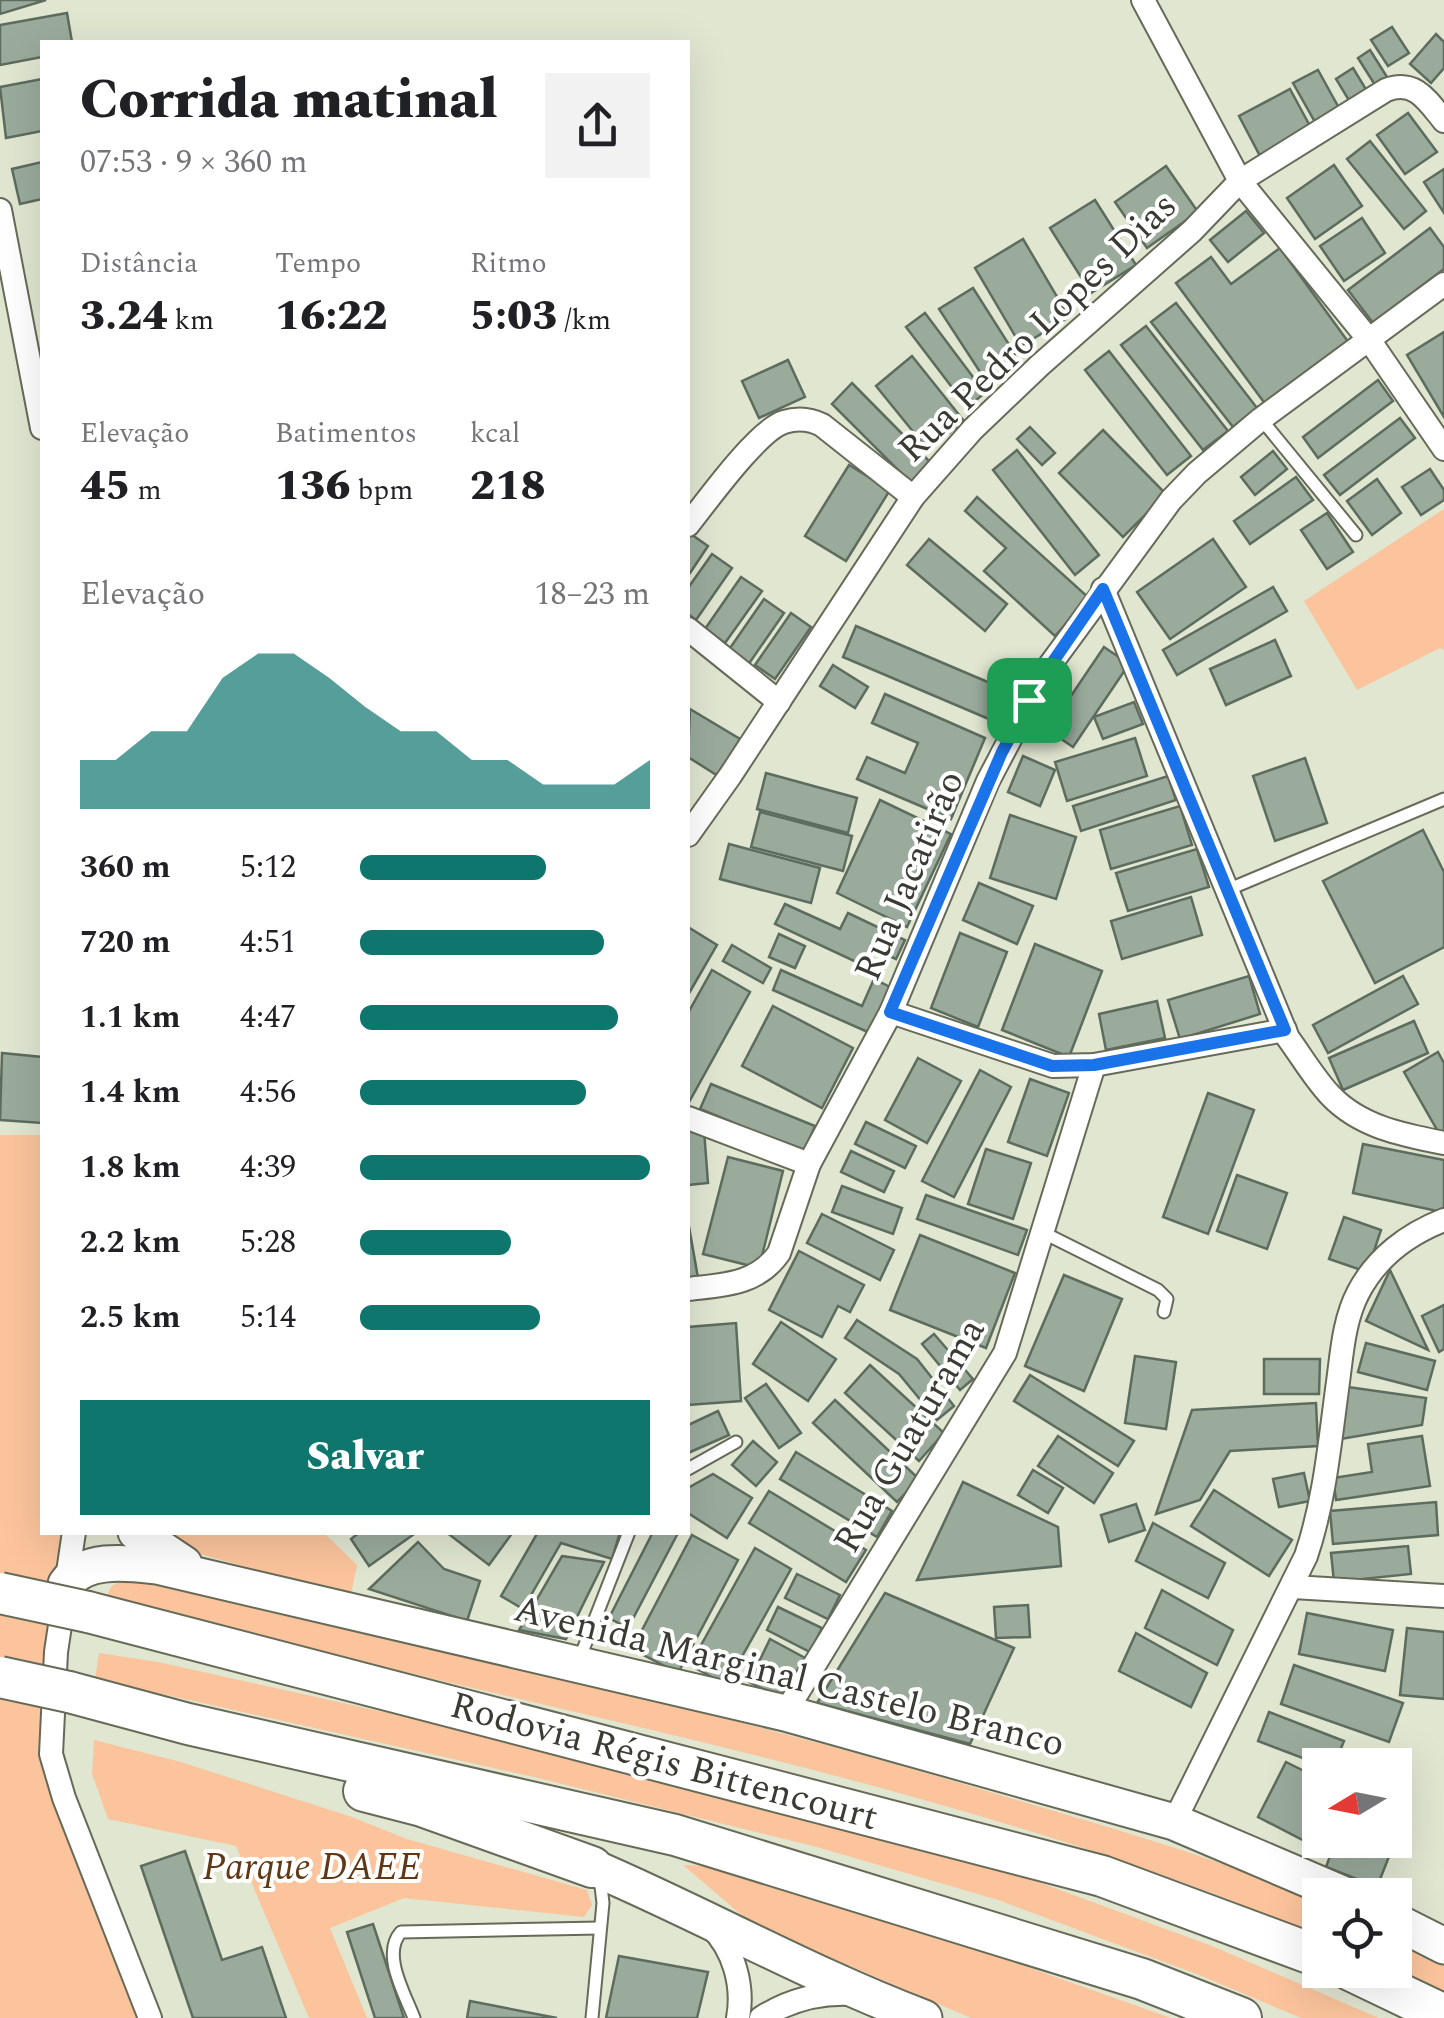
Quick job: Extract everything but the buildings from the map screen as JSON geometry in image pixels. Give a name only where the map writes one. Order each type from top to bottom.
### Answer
[{"type":"highway","name":"Rodovia Régis Bittencourt","points":[[0,1593],[77,1598],[1102,1876],[1302,1950]]},
{"type":"highway","name":"Rodovia Régis Bittencourt","points":[[0,1677],[674,1835],[1142,1978],[1241,2018]]},
{"type":"highway","points":[[188,1724],[276,1767],[422,1806],[592,1867]]},
{"type":"highway","points":[[1388,1988],[1444,2015]]},
{"type":"main road","name":"Avenida Marginal Castelo Branco","points":[[141,1535],[202,1575]]},
{"type":"main road","name":"Avenida Marginal Castelo Branco","points":[[77,1598],[82,1569],[106,1564],[157,1566],[202,1575],[786,1713],[1174,1822],[1305,1878]]},
{"type":"main road","points":[[592,1867],[684,1906],[861,1994],[924,2018]]},
{"type":"main road","points":[[1412,1929],[1444,1946]]},
{"type":"street","points":[[1143,0],[1240,181],[1370,341],[1444,449]]},
{"type":"street","name":"Rua Pedro Lopes Dias","points":[[690,832],[913,497],[1012,391],[1192,231],[1240,181],[1393,87],[1416,89],[1444,121]]},
{"type":"street","points":[[0,210],[40,418]]},
{"type":"street","name":"Rua Jacatirão","points":[[690,1288],[749,1279],[771,1264],[778,1254],[810,1164],[890,1012],[1002,752],[1048,669],[1103,589],[1171,500],[1197,473],[1261,419],[1444,284]]},
{"type":"street","points":[[690,523],[761,438],[784,422],[798,420],[822,425],[913,497]]},
{"type":"street","points":[[1103,589],[1285,1030],[1331,1096],[1362,1119],[1392,1132],[1444,1143]]},
{"type":"street","points":[[690,631],[779,702]]},
{"type":"street","points":[[890,1012],[1052,1066],[1094,1065],[1285,1030]]},
{"type":"street","name":"Rua Guaturama","points":[[786,1713],[1005,1353],[1094,1065]]},
{"type":"street","points":[[690,1119],[810,1164]]},
{"type":"street","points":[[1174,1822],[1306,1556],[1320,1508],[1350,1311],[1358,1293],[1383,1259],[1404,1240],[1444,1220]]},
{"type":"street","points":[[74,1535],[77,1598],[56,1652],[52,1754],[64,1798],[150,2018]]},
{"type":"street","points":[[1292,1587],[1444,1596]]},
{"type":"street","points":[[684,1906],[707,1922],[726,1943],[748,2016],[816,1995],[861,1994]]},
{"type":"lane","points":[[1261,419],[1356,535]]},
{"type":"lane","points":[[1227,890],[1444,799]]},
{"type":"lane","points":[[1044,1233],[1166,1296],[1164,1312]]},
{"type":"lane","points":[[690,1468],[736,1442]]},
{"type":"lane","points":[[577,1664],[627,1535]]},
{"type":"lane","points":[[592,1867],[602,1888],[592,2018]]},
{"type":"lane","points":[[414,2018],[394,1965],[394,1942],[401,1932],[600,1928]]},
{"type":"green space","points":[[1444,509],[1444,650],[1440,648],[1357,690],[1304,601]]},
{"type":"green space","points":[[0,1135],[40,1135],[40,1535],[72,1535],[48,1733],[141,2018],[0,2018]]},
{"type":"green space","points":[[162,1535],[326,1535],[357,1565],[351,1594],[173,1546]]},
{"type":"green space","points":[[129,1575],[673,1705],[889,1763],[1120,1831],[1281,1886],[1302,1895],[1302,1930],[1216,1895],[1001,1822],[781,1762],[107,1595],[112,1586]]},
{"type":"green space","points":[[99,1653],[158,1662],[541,1747],[1006,1870],[1212,1946],[1379,2018],[1301,2018],[1199,1975],[998,1900],[817,1847],[538,1778],[95,1679]]},
{"type":"green space","name":"Parque DAEE","points":[[94,1740],[181,1762],[352,1817],[407,1839],[587,1890],[592,1905],[584,1917],[404,1898],[330,1928],[367,2018],[309,2018],[236,1846],[108,1819],[92,1774]]},
{"type":"green space","points":[[683,1865],[721,1866],[866,1910],[1171,2018],[971,2018],[752,1924]]},
{"type":"green space","points":[[1412,1946],[1444,1964],[1444,1995],[1412,1979]]},
{"type":"route","points":[[1103,589],[1285,1030],[1071,1067],[1030,1060],[890,1012],[988,781],[1029,700],[1103,589]]}]
